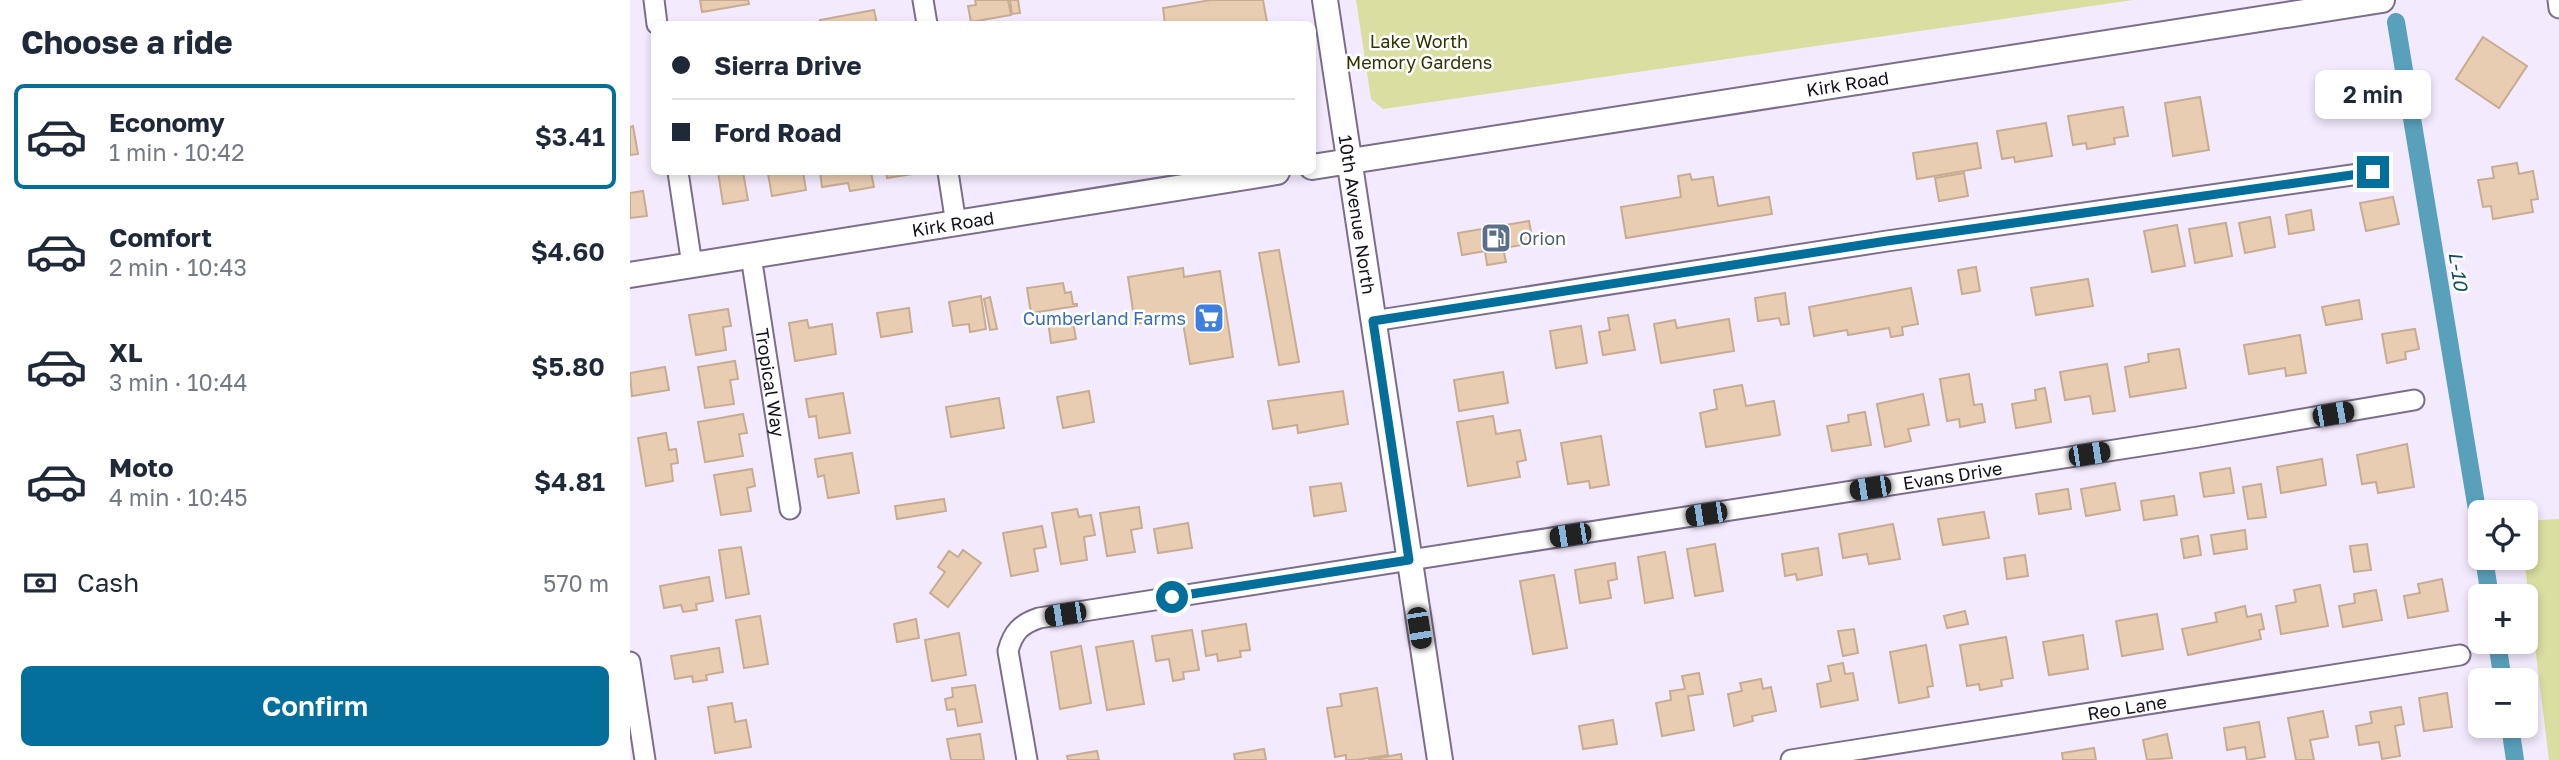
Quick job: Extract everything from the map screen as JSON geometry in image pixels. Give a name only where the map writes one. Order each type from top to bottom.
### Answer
[{"type":"street","points":[[653,0],[656,21]]},
{"type":"street","points":[[923,0],[926,21]]},
{"type":"street","name":"10th Avenue North","points":[[1325,0],[1440,760]]},
{"type":"street","name":"Kirk Road","points":[[1316,166],[2382,0]]},
{"type":"street","points":[[2558,0],[2559,8]]},
{"type":"street","points":[[1373,321],[1887,241],[2373,172]]},
{"type":"street","points":[[678,175],[692,265]]},
{"type":"street","points":[[948,175],[956,224]]},
{"type":"street","name":"Kirk Road","points":[[630,275],[1258,175]]},
{"type":"street","name":"Tropical Way","points":[[751,256],[790,509]]},
{"type":"street","name":"Evans Drive","points":[[1027,760],[1009,651],[1018,629],[1039,618],[2198,438],[2414,400]]},
{"type":"street","name":"Reo Lane","points":[[1791,760],[2460,655]]},
{"type":"street","points":[[630,662],[645,760]]},
{"type":"green space","name":"Lake Worth Memory Gardens","points":[[1356,0],[2133,0],[1383,109],[1371,99]]},
{"type":"green space","points":[[2559,519],[2559,760],[2549,760],[2536,654],[2538,654],[2538,584],[2527,584],[2525,570],[2538,570],[2538,520]]},
{"type":"building","points":[[700,0],[748,0],[749,4],[702,12]]},
{"type":"building","points":[[975,0],[1008,0],[1011,15],[971,21],[968,6],[976,5]]},
{"type":"building","points":[[1010,0],[1018,0],[1020,13],[1012,14]]},
{"type":"building","points":[[1211,0],[1263,0],[1267,21],[1165,21],[1163,8]]},
{"type":"building","points":[[874,10],[876,21],[820,21]]},
{"type":"building","points":[[2483,37],[2527,66],[2499,108],[2456,79]]},
{"type":"building","points":[[2200,97],[2209,150],[2173,156],[2165,103]]},
{"type":"building","points":[[2123,107],[2128,136],[2114,138],[2115,144],[2087,149],[2086,143],[2073,145],[2068,116]]},
{"type":"building","points":[[2046,123],[2052,156],[2015,162],[2014,157],[2002,159],[1997,131]]},
{"type":"building","points":[[633,126],[638,154],[630,155],[630,127]]},
{"type":"building","points":[[1977,143],[1981,168],[1917,179],[1913,153]]},
{"type":"building","points":[[2517,163],[2519,174],[2533,171],[2538,199],[2531,200],[2533,212],[2493,219],[2491,206],[2483,207],[2478,180],[2494,178],[2492,167]]},
{"type":"building","points":[[1964,173],[1968,196],[1939,201],[1935,178]]},
{"type":"building","points":[[1690,174],[1692,180],[1713,177],[1718,206],[1769,197],[1772,214],[1626,238],[1621,207],[1681,197],[1678,176]]},
{"type":"building","points":[[718,175],[744,175],[748,200],[723,204]]},
{"type":"building","points":[[768,175],[804,175],[806,190],[772,196]]},
{"type":"building","points":[[820,175],[872,175],[874,187],[850,191],[848,183],[822,187]]},
{"type":"building","points":[[643,191],[647,216],[630,218],[630,193]]},
{"type":"building","points":[[2393,197],[2399,224],[2366,231],[2360,203]]},
{"type":"building","points":[[2311,210],[2314,230],[2289,234],[2286,215]]},
{"type":"building","points":[[2270,217],[2275,247],[2245,253],[2239,223]]},
{"type":"building","name":"Orion","points":[[1529,221],[1533,243],[1462,255],[1458,233]]},
{"type":"building","points":[[2226,223],[2232,256],[2195,263],[2189,229]]},
{"type":"building","points":[[2177,225],[2185,266],[2152,272],[2144,231]]},
{"type":"building","points":[[1503,248],[1506,262],[1487,265],[1485,251]]},
{"type":"building","points":[[1279,250],[1299,362],[1279,365],[1259,253]]},
{"type":"building","points":[[1976,267],[1980,291],[1962,294],[1958,270]]},
{"type":"building","points":[[1183,268],[1184,277],[1220,271],[1233,357],[1190,364],[1182,317],[1135,324],[1128,277]]},
{"type":"building","points":[[2088,279],[2093,306],[2036,315],[2031,288]]},
{"type":"building","points":[[1063,283],[1065,293],[1071,292],[1073,304],[1077,306],[1031,313],[1027,288]]},
{"type":"building","points":[[1911,288],[1918,324],[1902,327],[1903,335],[1891,337],[1889,328],[1848,335],[1847,330],[1814,336],[1809,307]]},
{"type":"building","points":[[1785,293],[1789,324],[1781,325],[1779,318],[1758,321],[1755,298]]},
{"type":"building","points":[[981,296],[986,329],[970,332],[969,324],[953,326],[949,302]]},
{"type":"building","points":[[990,297],[997,329],[990,330],[984,299]]},
{"type":"building","points":[[2359,300],[2362,319],[2326,325],[2322,307]]},
{"type":"building","points":[[909,308],[912,332],[881,337],[877,313]]},
{"type":"building","points":[[728,309],[731,326],[723,327],[726,350],[696,355],[689,315]]},
{"type":"building","points":[[1628,315],[1635,350],[1603,355],[1599,332],[1610,330],[1608,318]]},
{"type":"building","points":[[1072,317],[1076,339],[1051,343],[1048,321]]},
{"type":"building","points":[[1729,319],[1734,351],[1661,363],[1654,324],[1675,320],[1677,328]]},
{"type":"building","points":[[807,320],[809,328],[832,324],[836,354],[795,361],[789,323]]},
{"type":"building","points":[[1581,326],[1587,363],[1556,368],[1550,331]]},
{"type":"building","points":[[2415,329],[2419,349],[2405,352],[2406,359],[2387,363],[2382,334]]},
{"type":"building","points":[[2300,335],[2306,373],[2286,376],[2285,368],[2249,374],[2244,345]]},
{"type":"building","points":[[2179,349],[2186,388],[2130,397],[2125,367],[2149,362],[2148,354]]},
{"type":"building","points":[[735,361],[738,379],[730,380],[734,404],[705,408],[698,367]]},
{"type":"building","points":[[2107,364],[2115,411],[2093,414],[2090,396],[2065,400],[2060,372]]},
{"type":"building","points":[[665,367],[669,390],[632,396],[630,373]]},
{"type":"building","points":[[1503,372],[1508,403],[1459,411],[1454,380]]},
{"type":"building","points":[[1969,374],[1974,405],[1982,404],[1985,422],[1960,427],[1959,419],[1947,421],[1940,379]]},
{"type":"building","points":[[1742,385],[1746,406],[1774,401],[1780,435],[1706,447],[1700,413],[1717,409],[1714,390]]},
{"type":"building","points":[[2045,388],[2051,422],[2016,428],[2012,404],[2036,400],[2035,390]]},
{"type":"building","points":[[1089,391],[1094,422],[1063,428],[1057,397]]},
{"type":"building","points":[[1343,391],[1348,424],[1298,433],[1297,425],[1273,429],[1268,401]]},
{"type":"building","points":[[843,393],[850,433],[819,438],[816,416],[809,417],[806,399]]},
{"type":"building","points":[[1923,394],[1929,425],[1908,429],[1911,441],[1885,447],[1877,404]]},
{"type":"building","points":[[999,398],[1004,428],[951,437],[946,407]]},
{"type":"building","points":[[1865,412],[1871,445],[1832,451],[1827,426],[1849,422],[1848,415]]},
{"type":"building","points":[[743,414],[747,433],[739,434],[743,456],[705,462],[698,422]]},
{"type":"building","points":[[1493,416],[1496,434],[1520,430],[1526,460],[1517,462],[1520,477],[1468,486],[1457,422]]},
{"type":"building","points":[[666,433],[669,450],[676,449],[678,463],[671,464],[673,481],[646,486],[638,438]]},
{"type":"building","points":[[1601,436],[1609,485],[1590,488],[1589,481],[1568,484],[1561,443]]},
{"type":"building","points":[[2407,444],[2414,487],[2378,493],[2376,482],[2362,484],[2357,455]]},
{"type":"building","points":[[852,453],[859,493],[828,498],[824,475],[818,477],[815,459]]},
{"type":"building","points":[[2322,459],[2326,485],[2281,493],[2277,467]]},
{"type":"building","points":[[2230,468],[2234,493],[2204,497],[2200,473]]},
{"type":"building","points":[[752,469],[755,486],[747,488],[751,511],[721,515],[714,475]]},
{"type":"building","points":[[1341,483],[1346,511],[1314,516],[1310,487]]},
{"type":"building","points":[[2115,483],[2120,510],[2086,516],[2081,489]]},
{"type":"building","points":[[2261,484],[2266,517],[2248,519],[2243,487]]},
{"type":"building","points":[[2068,489],[2071,509],[2039,514],[2036,494]]},
{"type":"building","points":[[2174,496],[2177,515],[2144,520],[2141,501]]},
{"type":"building","points":[[944,499],[946,511],[897,519],[895,506]]},
{"type":"building","points":[[1139,507],[1142,528],[1131,530],[1135,552],[1107,556],[1100,513]]},
{"type":"building","points":[[1077,509],[1079,517],[1091,515],[1095,535],[1084,537],[1087,560],[1061,564],[1052,513]]},
{"type":"building","points":[[1984,512],[1989,538],[1943,545],[1938,519]]},
{"type":"building","points":[[1188,523],[1192,548],[1158,553],[1154,529]]},
{"type":"building","points":[[1893,524],[1900,559],[1869,564],[1867,554],[1843,558],[1839,534]]},
{"type":"building","points":[[1042,526],[1046,547],[1034,549],[1038,571],[1011,576],[1003,533]]},
{"type":"building","points":[[2245,530],[2247,549],[2214,554],[2211,535]]},
{"type":"building","points":[[2198,536],[2201,555],[2184,558],[2181,539]]},
{"type":"building","points":[[1715,544],[1723,591],[1695,596],[1687,549]]},
{"type":"building","points":[[2367,544],[2371,570],[2354,572],[2350,546]]},
{"type":"building","points":[[741,547],[749,594],[726,598],[719,550]]},
{"type":"building","points":[[1818,548],[1822,575],[1797,580],[1796,574],[1785,576],[1782,554]]},
{"type":"building","points":[[963,550],[981,563],[948,607],[930,593],[945,572],[938,567],[949,551],[958,557]]},
{"type":"building","points":[[1665,552],[1673,598],[1645,603],[1638,557]]},
{"type":"building","points":[[2025,555],[2028,576],[2007,579],[2004,558]]},
{"type":"building","points":[[1615,563],[1617,579],[1608,581],[1611,598],[1580,603],[1575,570]]},
{"type":"building","points":[[1554,575],[1567,648],[1533,654],[1520,581]]},
{"type":"building","points":[[709,577],[713,601],[696,604],[697,610],[683,612],[681,605],[664,608],[660,586]]},
{"type":"building","points":[[2442,579],[2448,611],[2408,618],[2404,596],[2420,593],[2418,584]]},
{"type":"building","points":[[2320,585],[2328,626],[2281,634],[2276,606],[2296,602],[2294,590]]},
{"type":"building","points":[[2376,590],[2382,620],[2343,627],[2339,606],[2355,603],[2354,594]]},
{"type":"building","points":[[2245,606],[2247,617],[2261,614],[2264,629],[2259,630],[2261,639],[2188,655],[2182,629],[2217,622],[2215,613]]},
{"type":"building","points":[[1965,611],[1968,624],[1947,628],[1944,616]]},
{"type":"building","points":[[2157,614],[2163,649],[2122,656],[2116,621]]},
{"type":"building","points":[[760,616],[768,664],[744,668],[736,620]]},
{"type":"building","points":[[916,619],[919,638],[897,642],[894,624]]},
{"type":"building","points":[[1246,624],[1250,650],[1240,651],[1241,657],[1218,661],[1217,654],[1206,656],[1202,631]]},
{"type":"building","points":[[1854,629],[1858,653],[1843,656],[1838,631]]},
{"type":"building","points":[[1192,630],[1199,670],[1183,672],[1184,679],[1173,681],[1169,659],[1156,661],[1152,636]]},
{"type":"building","points":[[959,633],[966,675],[932,681],[925,640]]},
{"type":"building","points":[[2083,635],[2088,669],[2049,675],[2043,642]]},
{"type":"building","points":[[2006,637],[2013,678],[2001,680],[2002,686],[1980,690],[1979,684],[1967,686],[1960,645]]},
{"type":"building","points":[[1133,641],[1144,704],[1107,710],[1096,647]]},
{"type":"building","points":[[1926,645],[1933,686],[1927,687],[1929,697],[1899,703],[1890,652]]},
{"type":"building","points":[[1081,646],[1091,703],[1060,709],[1051,652]]},
{"type":"building","points":[[719,648],[723,672],[706,675],[707,680],[693,682],[692,676],[675,679],[671,656]]},
{"type":"building","points":[[1843,663],[1845,674],[1853,673],[1858,700],[1821,707],[1817,684],[1831,681],[1828,666]]},
{"type":"building","points":[[1699,673],[1703,694],[1688,696],[1694,730],[1662,736],[1656,703],[1671,700],[1670,691],[1685,689],[1682,676]]},
{"type":"building","points":[[1761,679],[1763,689],[1771,687],[1776,711],[1752,716],[1753,721],[1734,726],[1728,694],[1742,691],[1740,683]]},
{"type":"building","points":[[975,685],[982,722],[958,726],[955,709],[947,710],[945,699],[953,697],[952,688]]},
{"type":"building","points":[[1377,688],[1388,755],[1356,760],[1346,760],[1346,755],[1335,757],[1327,708],[1342,706],[1340,694]]},
{"type":"building","points":[[2447,693],[2452,727],[2424,731],[2419,698]]},
{"type":"building","points":[[732,703],[735,722],[746,720],[751,747],[715,753],[708,707]]},
{"type":"building","points":[[2401,707],[2404,724],[2395,726],[2400,756],[2382,759],[2379,742],[2359,745],[2356,726],[2372,723],[2370,712]]},
{"type":"building","points":[[2323,711],[2328,737],[2310,740],[2314,760],[2296,760],[2288,718]]},
{"type":"building","points":[[1613,720],[1617,744],[1583,749],[1579,726]]},
{"type":"building","points":[[2259,722],[2265,757],[2247,760],[2245,747],[2227,750],[2224,728]]},
{"type":"building","points":[[980,734],[984,760],[951,760],[947,739]]},
{"type":"building","points":[[2167,734],[2172,758],[2147,760],[2143,740]]},
{"type":"building","points":[[2094,748],[2096,760],[2063,760],[2062,753]]},
{"type":"building","points":[[1264,749],[1266,760],[1235,760],[1234,754]]},
{"type":"building","points":[[1097,751],[1099,760],[1068,760],[1067,756]]},
{"type":"building","points":[[1401,754],[1402,760],[1368,760]]},
{"type":"waterway","name":"L-10","points":[[2396,22],[2475,500]]},
{"type":"waterway","name":"L-10","points":[[2486,570],[2488,584]]},
{"type":"waterway","name":"L-10","points":[[2499,654],[2501,668]]},
{"type":"waterway","name":"L-10","points":[[2512,738],[2515,760]]},
{"type":"place","name":"Orion","points":[[1496,238]]},
{"type":"place","name":"Cumberland Farms","points":[[1209,318]]},
{"type":"route","points":[[1172,597],[1409,560],[1373,321],[1887,241],[2373,172]]}]
